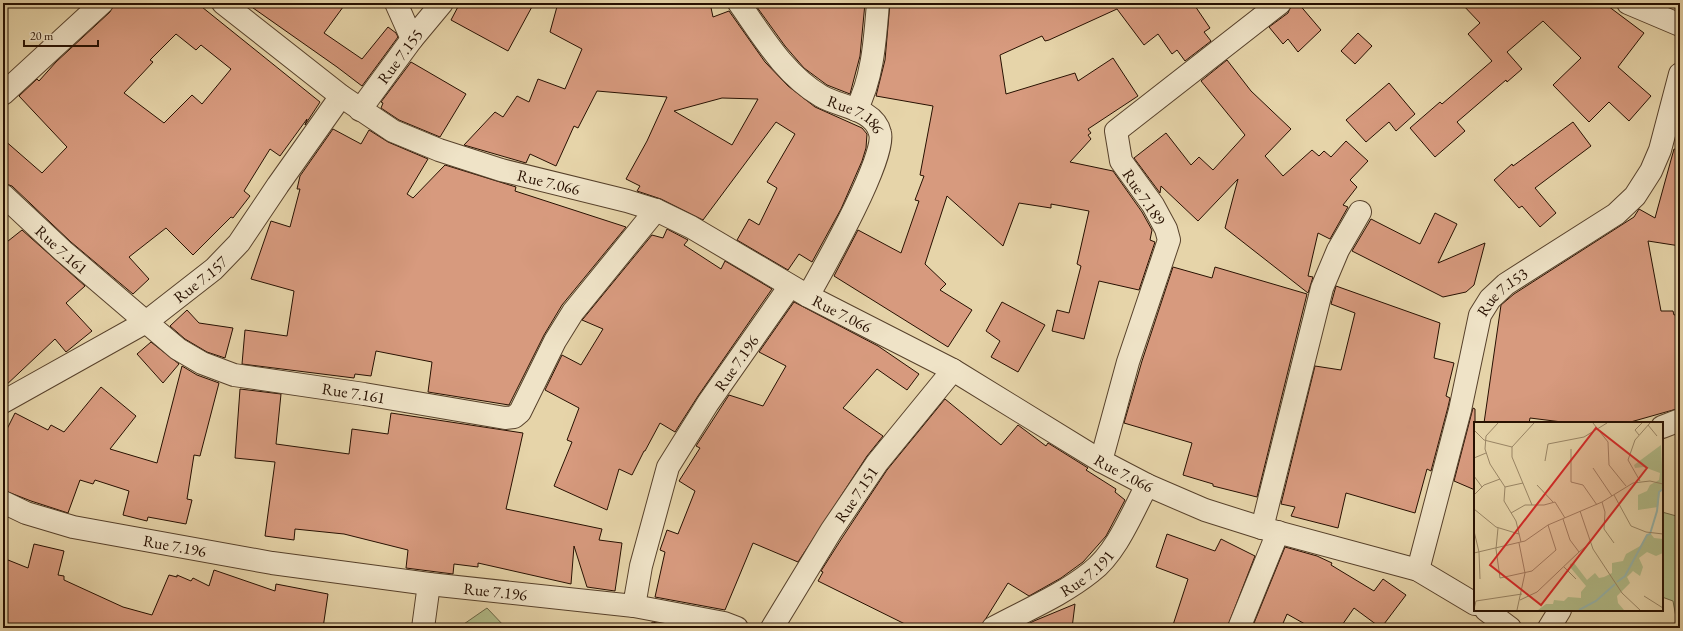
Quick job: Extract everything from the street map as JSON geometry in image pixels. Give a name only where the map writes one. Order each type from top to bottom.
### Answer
[{"type":"street","points":[[3,94],[102,3]]},
{"type":"street","name":"Rue 7.066","points":[[223,3],[341,96],[393,131],[439,150],[501,170],[554,185],[620,199],[656,210],[691,227],[799,291],[953,370],[1101,461],[1147,484],[1205,510],[1270,530],[1418,570],[1474,603]]},
{"type":"street","points":[[396,3],[412,39]]},
{"type":"street","name":"Rue 7.155","points":[[360,110],[412,39],[442,3]]},
{"type":"street","name":"Rue 7.186","points":[[739,3],[781,62],[800,80],[821,96],[867,115],[881,134],[877,157],[845,230],[799,291]]},
{"type":"street","points":[[856,110],[865,94],[878,3]]},
{"type":"street","name":"Rue 7.189","points":[[1101,461],[1128,362],[1169,240],[1166,229],[1153,205],[1121,161],[1116,131],[1280,3]]},
{"type":"street","points":[[1628,3],[1680,25]]},
{"type":"street","name":"Rue 7.153","points":[[1418,570],[1460,410],[1480,315],[1490,299],[1506,284],[1616,214],[1635,196],[1651,171],[1660,150],[1680,74]]},
{"type":"street","name":"Rue 7.157","points":[[3,402],[146,322],[186,292],[227,258],[341,96]]},
{"type":"street","name":"Rue 7.161","points":[[3,195],[63,251],[146,322],[178,349],[196,360],[234,375],[364,394],[505,418],[514,417],[520,412],[542,366],[573,312],[656,210]]},
{"type":"street","points":[[1239,628],[1270,530],[1322,288],[1338,250],[1360,212]]},
{"type":"street","name":"Rue 7.196","points":[[3,502],[26,513],[73,527],[272,564],[429,584],[634,606],[641,566],[668,467],[708,403],[799,291]]},
{"type":"street","name":"Rue 7.151","points":[[772,628],[831,531],[877,463],[953,370]]},
{"type":"street","points":[[1663,427],[1680,420]]},
{"type":"street","name":"Rue 7.191","points":[[993,628],[1018,614],[1048,601],[1092,571],[1115,544],[1147,484]]},
{"type":"street","points":[[423,628],[429,584]]},
{"type":"street","points":[[634,606],[724,623],[737,628]]},
{"type":"street","points":[[1487,611],[1510,628]]},
{"type":"street","points":[[1549,628],[1559,611]]},
{"type":"green space","points":[[1663,512],[1680,517],[1680,628],[1678,628],[1673,601],[1663,597]]},
{"type":"green space","points":[[487,608],[506,628],[461,628],[461,626]]},
{"type":"building","points":[[114,3],[197,3],[320,102],[305,125],[307,119],[280,156],[270,149],[244,191],[250,196],[233,218],[231,217],[193,255],[166,228],[129,257],[149,279],[133,294],[71,242],[12,186],[3,183],[3,139],[42,173],[67,147],[19,96],[37,79],[39,81],[56,62],[110,12]],"holes":[[[176,34],[196,50],[201,45],[231,69],[202,104],[192,95],[164,123],[124,93],[153,62],[150,60]]]},
{"type":"building","points":[[246,3],[346,3],[324,33],[362,59],[388,27],[396,33],[398,37],[362,86]]},
{"type":"building","points":[[460,3],[534,3],[508,51],[451,20]]},
{"type":"building","points":[[558,3],[710,3],[713,17],[729,11],[765,62],[788,86],[815,107],[862,128],[867,134],[866,148],[862,161],[841,209],[812,262],[799,254],[788,270],[737,240],[749,219],[759,225],[777,188],[767,182],[795,134],[776,122],[703,220],[661,199],[637,191],[640,186],[626,179],[647,141],[667,97],[597,91],[578,128],[574,126],[556,166],[530,154],[526,163],[464,145],[495,112],[503,117],[517,96],[529,102],[538,79],[565,89],[582,49],[550,32]],"holes":[[[722,98],[758,99],[732,145],[674,111]]]},
{"type":"building","points":[[754,3],[865,3],[860,56],[850,94],[827,85],[804,68],[785,46]]},
{"type":"building","points":[[890,3],[1193,3],[1210,28],[1204,32],[1211,41],[1185,61],[1177,50],[1172,54],[1158,34],[1144,45],[1117,9],[1049,40],[1045,41],[1042,36],[1000,55],[1006,94],[1075,73],[1078,81],[1113,58],[1138,96],[1088,129],[1091,133],[1088,135],[1091,139],[1070,162],[1113,171],[1142,212],[1152,230],[1150,240],[1155,242],[1139,290],[1099,281],[1084,339],[1052,331],[1057,310],[1069,313],[1081,266],[1077,264],[1089,211],[1051,204],[1051,208],[1019,203],[1003,246],[947,196],[925,264],[946,284],[940,290],[972,310],[948,347],[834,276],[858,230],[901,253],[919,201],[915,200],[924,176],[920,175],[933,106],[876,96],[885,60]]},
{"type":"building","points":[[1292,3],[1298,3],[1321,30],[1298,52],[1288,39],[1283,44],[1269,27],[1288,13]]},
{"type":"building","points":[[1461,3],[1604,3],[1644,33],[1618,67],[1651,96],[1629,121],[1609,102],[1589,122],[1553,85],[1581,58],[1543,21],[1507,52],[1522,69],[1507,82],[1506,80],[1457,122],[1465,131],[1435,157],[1410,128],[1440,102],[1442,104],[1492,61],[1468,34],[1480,23]]},
{"type":"building","points":[[1358,33],[1372,46],[1355,64],[1341,51]]},
{"type":"building","points":[[1227,60],[1251,91],[1291,129],[1265,156],[1283,176],[1312,150],[1319,156],[1324,151],[1331,157],[1346,141],[1368,161],[1350,180],[1357,187],[1343,205],[1348,207],[1330,239],[1318,233],[1308,276],[1313,277],[1308,293],[1225,228],[1238,179],[1198,221],[1161,186],[1160,193],[1134,158],[1166,133],[1191,165],[1199,157],[1213,170],[1245,135],[1201,81]]},
{"type":"building","points":[[411,62],[466,94],[440,137],[399,120],[381,108],[383,103],[381,102]]},
{"type":"building","points":[[1389,83],[1415,114],[1396,131],[1389,122],[1366,142],[1346,120]]},
{"type":"building","points":[[1573,122],[1591,146],[1535,188],[1556,213],[1540,227],[1522,206],[1519,208],[1494,180],[1512,164],[1513,166]]},
{"type":"building","points":[[333,129],[361,144],[369,130],[388,142],[428,159],[407,194],[413,198],[445,165],[516,187],[515,191],[626,227],[562,305],[544,335],[509,405],[428,392],[432,362],[376,351],[371,376],[355,374],[354,378],[242,364],[245,330],[287,336],[294,291],[251,279],[271,221],[290,227],[300,189],[297,189],[300,176]]},
{"type":"building","points":[[1674,149],[1680,150],[1680,246],[1648,241],[1661,311],[1673,311],[1674,315],[1680,314],[1680,408],[1631,422],[1562,422],[1530,418],[1529,422],[1484,422],[1501,305],[1514,294],[1634,217],[1639,209],[1655,218]]},
{"type":"building","points":[[1435,213],[1457,224],[1438,263],[1485,243],[1474,285],[1466,292],[1443,297],[1352,251],[1371,219],[1420,244]]},
{"type":"building","points":[[667,229],[688,240],[684,245],[721,269],[725,261],[772,289],[675,432],[660,423],[632,475],[619,469],[607,510],[554,486],[572,442],[567,440],[579,408],[545,390],[562,355],[581,365],[603,329],[582,320],[652,235],[663,238]]},
{"type":"building","points":[[22,230],[85,286],[66,303],[92,331],[66,352],[55,339],[3,388],[3,245]]},
{"type":"building","points":[[1173,267],[1212,278],[1215,267],[1307,294],[1257,497],[1213,486],[1213,484],[1183,475],[1192,443],[1124,423],[1142,361]]},
{"type":"building","points":[[1336,286],[1440,323],[1434,358],[1454,363],[1446,396],[1450,398],[1448,407],[1431,471],[1427,469],[1415,513],[1346,493],[1338,528],[1291,516],[1295,507],[1281,504],[1315,366],[1341,370],[1355,313],[1331,304]]},
{"type":"building","points":[[794,302],[878,346],[919,374],[907,390],[877,369],[843,408],[883,436],[867,456],[798,562],[753,543],[725,610],[655,597],[665,552],[660,550],[667,530],[678,534],[695,491],[679,481],[700,448],[696,446],[729,395],[763,406],[786,366],[759,352]]},
{"type":"building","points":[[1002,302],[1045,325],[1018,372],[991,357],[1000,341],[986,331]]},
{"type":"building","points":[[187,310],[199,323],[233,328],[225,358],[207,352],[185,339],[170,326]]},
{"type":"building","points":[[151,342],[179,364],[163,383],[137,354]]},
{"type":"building","points":[[182,366],[197,375],[219,383],[200,456],[194,455],[187,499],[192,500],[186,524],[148,517],[147,521],[123,515],[129,491],[95,480],[93,484],[80,480],[68,513],[3,490],[3,437],[15,413],[48,430],[51,425],[64,432],[101,387],[136,416],[110,449],[157,463]]},
{"type":"building","points":[[240,389],[281,394],[276,444],[349,454],[352,429],[388,434],[391,413],[523,433],[506,509],[602,529],[599,540],[622,543],[615,591],[587,587],[574,546],[571,584],[478,563],[478,567],[454,564],[453,574],[406,568],[408,550],[344,534],[295,529],[294,540],[265,536],[275,462],[235,458]]},
{"type":"building","points":[[945,399],[1001,445],[1018,425],[1046,446],[1048,443],[1088,468],[1086,470],[1116,489],[1115,492],[1125,500],[1106,536],[1083,562],[1061,578],[1029,596],[1008,583],[980,628],[913,628],[818,581],[823,572],[821,571],[887,470]]},
{"type":"building","points":[[1473,408],[1475,409],[1474,490],[1454,481]]},
{"type":"building","points":[[1167,534],[1215,551],[1221,539],[1255,556],[1227,628],[1172,628],[1188,579],[1156,567]]},
{"type":"building","points":[[34,544],[64,551],[58,575],[64,576],[64,580],[123,607],[152,615],[169,575],[177,577],[177,575],[191,581],[193,578],[209,586],[214,570],[275,591],[276,584],[328,594],[323,628],[3,628],[3,558],[28,568]]},
{"type":"building","points":[[1285,547],[1317,556],[1332,563],[1331,565],[1374,591],[1383,579],[1406,595],[1381,628],[1354,608],[1340,628],[1312,628],[1287,614],[1281,628],[1252,628]]},
{"type":"building","points":[[1075,604],[1072,628],[1020,628],[1034,621]]},
{"type":"building","points":[[652,622],[683,628],[651,628]]}]
